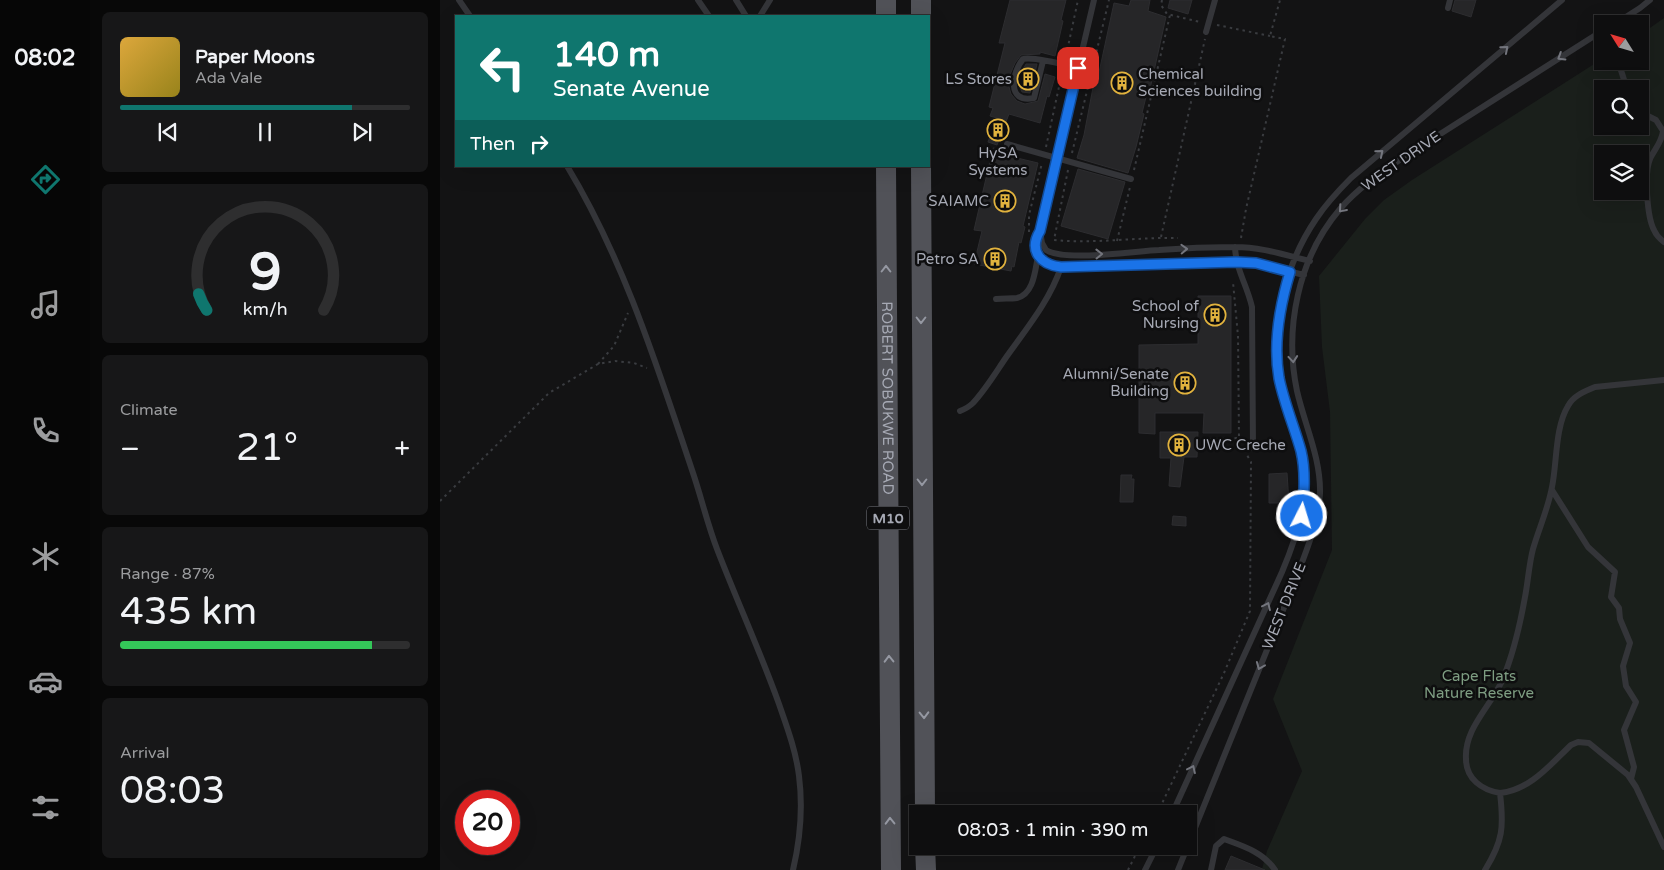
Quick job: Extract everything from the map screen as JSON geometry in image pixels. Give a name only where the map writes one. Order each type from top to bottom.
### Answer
[{"type":"main road","points":[[886,0],[886,15]]},
{"type":"main road","points":[[921,0],[921,15]]},
{"type":"main road","name":"ROBERT SOBUKWE ROAD","points":[[886,167],[891,870]]},
{"type":"main road","name":"M10","points":[[921,167],[925,805]]},
{"type":"main road","points":[[926,855],[926,870]]},
{"type":"lane","points":[[459,0],[469,15]]},
{"type":"lane","points":[[698,0],[708,15]]},
{"type":"lane","points":[[736,0],[745,15]]},
{"type":"lane","points":[[761,15],[770,0]]},
{"type":"lane","points":[[1094,0],[1040,231],[1046,250],[1063,255],[1121,254],[1160,250],[1235,247],[1263,250],[1310,261]]},
{"type":"lane","points":[[1206,32],[1215,0]]},
{"type":"lane","points":[[1448,8],[1450,0]]},
{"type":"lane","name":"WEST DRIVE","points":[[1176,805],[1282,572],[1295,542],[1302,516],[1304,493],[1301,453],[1284,399],[1279,376],[1277,348],[1282,306],[1295,258],[1316,219],[1331,198],[1351,178],[1562,0]]},
{"type":"lane","points":[[1628,15],[1650,0]]},
{"type":"lane","name":"WEST DRIVE","points":[[1178,870],[1308,547],[1320,495],[1315,450],[1299,399],[1294,376],[1292,347],[1296,309],[1304,275],[1310,261],[1328,226],[1340,209],[1372,179],[1594,36]]},
{"type":"lane","points":[[1043,61],[1034,98],[1016,95],[1013,87],[1020,62],[1023,59],[1027,58],[1043,61],[1064,65],[1078,68]]},
{"type":"lane","points":[[1649,116],[1656,120],[1663,131],[1663,137],[1649,161],[1647,172],[1651,222],[1657,235],[1664,242]]},
{"type":"lane","points":[[1007,144],[1132,180]]},
{"type":"lane","points":[[568,167],[586,197],[633,300],[717,548],[765,665],[791,739],[799,776],[800,822],[798,850],[793,870]]},
{"type":"lane","points":[[996,299],[1018,298],[1024,295],[1033,280],[1038,256],[1032,237],[1040,231]]},
{"type":"lane","points":[[1235,247],[1236,262],[1252,307],[1253,448]]},
{"type":"lane","points":[[1135,252],[1135,266]]},
{"type":"lane","points":[[1038,256],[1046,263],[1061,267],[1236,262],[1256,263],[1304,275]]},
{"type":"lane","points":[[960,411],[974,402],[1044,303],[1061,267]]},
{"type":"lane","points":[[1664,380],[1595,387],[1573,399],[1568,404],[1560,429],[1552,490],[1533,550],[1525,600],[1509,664],[1500,684],[1473,728],[1466,747],[1466,760],[1471,776],[1479,785],[1500,793],[1525,786],[1571,745],[1578,742],[1589,743],[1623,770],[1631,779],[1664,847]]},
{"type":"lane","points":[[1552,490],[1588,547],[1615,572],[1611,597],[1619,608],[1620,619],[1630,643],[1623,666],[1626,686],[1636,702],[1624,730],[1634,767],[1631,779]]},
{"type":"lane","points":[[1485,870],[1497,851],[1500,840],[1502,811],[1500,793]]},
{"type":"lane","points":[[1211,870],[1216,846],[1224,839],[1254,850],[1270,863],[1275,870]]},
{"type":"lane","points":[[1145,870],[1152,855]]},
{"type":"path","points":[[1032,237],[1029,215],[1078,0]]},
{"type":"path","points":[[1109,0],[1070,162],[1054,240],[1080,242],[1179,238]]},
{"type":"path","points":[[1246,241],[1240,240],[1285,39],[1270,36],[1280,0]]},
{"type":"path","points":[[1117,241],[1170,15]]},
{"type":"path","points":[[1160,250],[1160,238],[1206,32]]},
{"type":"path","points":[[1202,440],[1239,438],[1238,336],[1231,277]]},
{"type":"path","points":[[440,500],[549,393],[598,364],[614,346],[633,300]]},
{"type":"path","points":[[598,364],[615,361],[634,363],[659,374]]},
{"type":"path","points":[[1161,805],[1224,673],[1250,611],[1251,462],[1247,454]]},
{"type":"path","points":[[1128,870],[1136,855]]},
{"type":"green space","name":"Cape Flats Nature Reserve","points":[[1664,18],[1664,870],[1262,869],[1267,851],[1302,771],[1273,699],[1332,550],[1330,412],[1322,347],[1319,276],[1365,219],[1384,200],[1412,180],[1594,64],[1594,70],[1649,70],[1649,29]]},
{"type":"building","points":[[1010,0],[1066,0],[1055,56],[1040,52],[1040,54],[1021,55],[1009,77],[1011,94],[1017,101],[1025,104],[1038,101],[1045,74],[1055,77],[1049,97],[1047,96],[1040,123],[1009,114],[997,145],[988,142],[997,118],[990,116],[993,108],[989,107],[1005,43],[999,43]]},
{"type":"building","name":"Chemical Sciences building","points":[[1131,0],[1150,0],[1148,11],[1166,17],[1150,89],[1148,89],[1142,113],[1144,114],[1136,147],[1128,173],[1077,158],[1084,135],[1095,77],[1098,77],[1114,3],[1129,6]]},
{"type":"building","points":[[1170,0],[1192,0],[1188,14],[1168,8]]},
{"type":"building","points":[[1455,0],[1476,0],[1471,17],[1452,11]]},
{"type":"building","name":"LS Stores","points":[[1026,64],[1037,64],[1030,93],[1022,92],[1019,85],[1021,73]]},
{"type":"building","name":"SAIAMC","points":[[993,148],[1014,152],[1013,157],[1038,163],[1023,226],[1025,227],[1021,243],[1019,242],[1014,267],[1012,266],[1011,271],[974,264],[982,231],[974,230]]},
{"type":"building","points":[[1078,169],[1125,182],[1108,239],[1061,226]]},
{"type":"building","name":"Alumni/Senate Building","points":[[1198,296],[1231,296],[1231,433],[1203,433],[1204,413],[1155,413],[1155,434],[1139,433],[1139,345],[1198,344]]},
{"type":"building","name":"UWC Creche","points":[[1160,432],[1198,432],[1197,457],[1184,457],[1180,487],[1169,486],[1171,458],[1160,458]]},
{"type":"building","points":[[1287,473],[1289,503],[1269,503],[1269,474]]},
{"type":"building","points":[[1121,475],[1132,475],[1131,479],[1134,479],[1133,502],[1120,502]]},
{"type":"building","points":[[1173,516],[1186,517],[1186,526],[1172,525]]},
{"type":"building","points":[[1231,856],[1265,870],[1225,870]]},
{"type":"place","name":"LS Stores","points":[[1028,79]]},
{"type":"place","name":"Chemical Sciences building","points":[[1122,83]]},
{"type":"place","name":"HySA Systems","points":[[998,130]]},
{"type":"place","name":"SAIAMC","points":[[1005,201]]},
{"type":"place","name":"Petro SA","points":[[995,259]]},
{"type":"place","name":"School of Nursing","points":[[1215,315]]},
{"type":"place","name":"Alumni/Senate Building","points":[[1185,383]]},
{"type":"place","name":"UWC Creche","points":[[1179,445]]},
{"type":"route","points":[[1078,68],[1040,231],[1035,239],[1034,244],[1038,256],[1046,263],[1061,267],[1236,262],[1256,263],[1290,272],[1283,298],[1277,348],[1279,376],[1284,399],[1301,453],[1304,474],[1302,516]]}]
